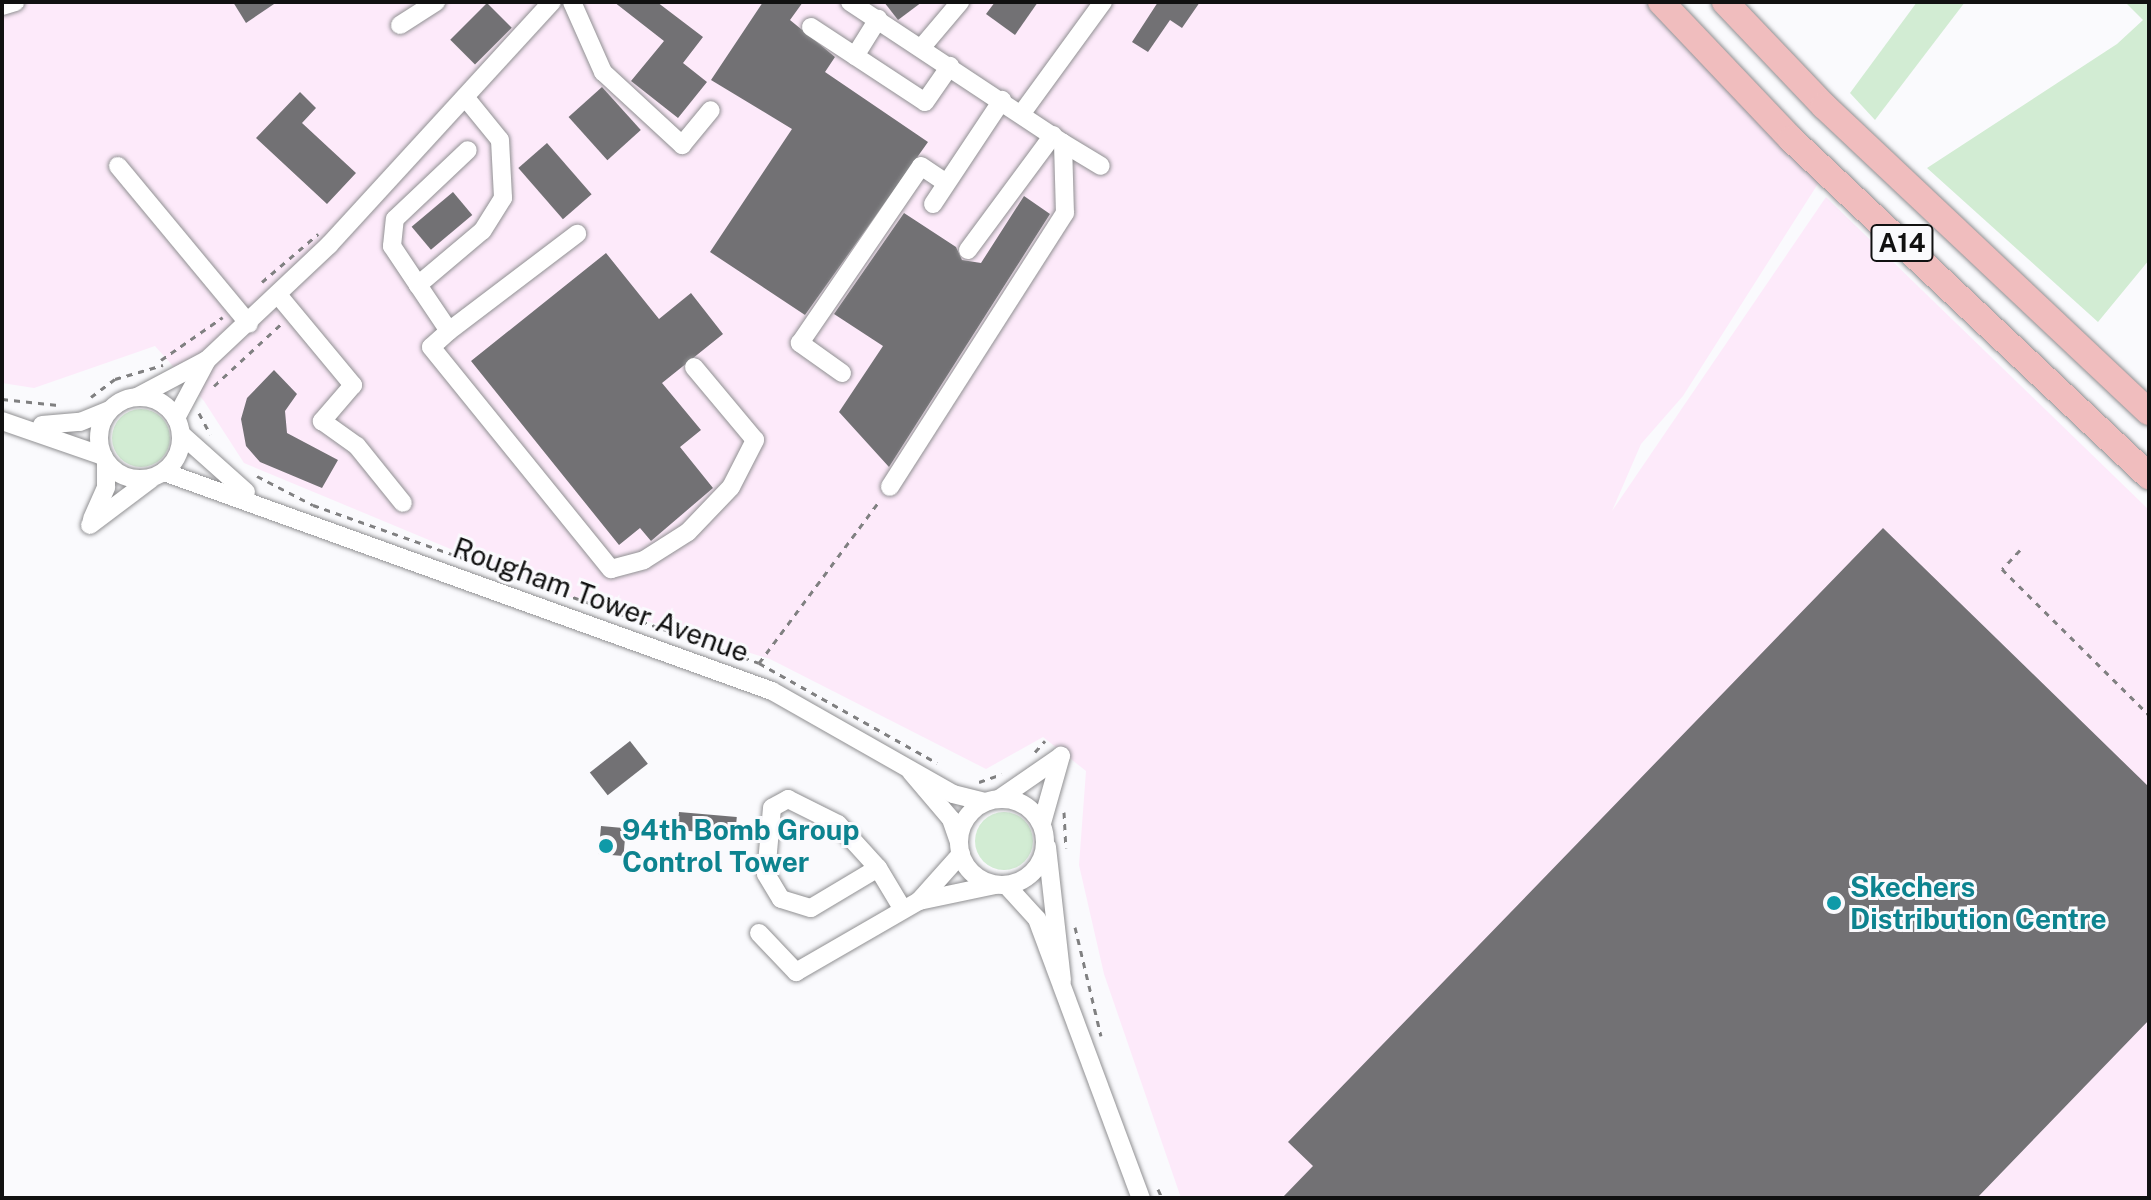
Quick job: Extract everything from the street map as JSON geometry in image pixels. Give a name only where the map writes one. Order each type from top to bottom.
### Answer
[{"type":"highway","name":"A14","points":[[1661,2],[1791,139],[2149,476]]},
{"type":"highway","name":"A14","points":[[1725,2],[1824,106],[2149,412]]},
{"type":"street","points":[[2,6],[15,2]]},
{"type":"street","points":[[400,25],[436,2]]},
{"type":"street","points":[[110,409],[99,432],[105,459],[106,487],[90,525],[159,475],[178,456],[179,426],[207,360],[279,296],[329,245],[552,2]]},
{"type":"street","points":[[572,2],[603,72],[682,145],[711,110]]},
{"type":"street","points":[[850,2],[1101,166]]},
{"type":"street","points":[[922,47],[960,2]]},
{"type":"street","points":[[1022,113],[1103,2]]},
{"type":"street","points":[[855,56],[878,19]]},
{"type":"street","points":[[811,27],[925,102],[950,66]]},
{"type":"street","points":[[418,285],[482,231],[503,198],[500,140],[465,97]]},
{"type":"street","points":[[933,204],[1002,100]]},
{"type":"street","points":[[890,487],[1065,213],[1058,139]]},
{"type":"street","points":[[968,250],[1058,139]]},
{"type":"street","points":[[449,331],[392,246],[395,219],[468,150]]},
{"type":"street","points":[[118,166],[249,324]]},
{"type":"street","points":[[842,373],[800,343],[921,166],[946,183]]},
{"type":"street","points":[[371,196],[395,219]]},
{"type":"street","points":[[577,234],[431,347],[611,569],[644,560],[688,532],[731,487],[755,440],[694,367]]},
{"type":"street","points":[[279,296],[354,388],[322,421],[357,446],[403,503]]},
{"type":"street","points":[[31,426],[80,422],[137,397],[165,368],[207,360]]},
{"type":"street","points":[[137,397],[160,402],[179,426]]},
{"type":"street","points":[[2,421],[31,426],[105,459],[127,478],[159,475]]},
{"type":"street","name":"Rougham Tower Avenue","points":[[179,426],[264,506]]},
{"type":"street","name":"Rougham Tower Avenue","points":[[159,475],[264,506],[772,691],[910,769],[992,800]]},
{"type":"street","points":[[759,933],[796,972],[911,904],[960,848],[966,818],[1061,756],[1042,823],[1062,983]]},
{"type":"street","name":"Rougham Tower Avenue","points":[[910,769],[951,819],[960,848]]},
{"type":"street","points":[[878,868],[811,908],[781,899],[766,874],[772,808],[788,799],[838,824],[911,904]]},
{"type":"street","points":[[992,800],[1024,804],[1042,823]]},
{"type":"street","points":[[911,904],[1001,886],[1038,867],[1046,843]]},
{"type":"street","points":[[960,848],[973,875],[1001,886],[1030,907],[1062,983],[1141,1198]]},
{"type":"path","points":[[84,402],[165,368],[235,307],[315,229],[329,245]]},
{"type":"path","points":[[216,441],[201,423],[193,397],[294,311]]},
{"type":"path","points":[[2,399],[67,406]]},
{"type":"path","points":[[248,469],[313,505],[759,663],[855,711],[945,769]]},
{"type":"path","points":[[759,663],[890,487]]},
{"type":"path","points":[[2020,550],[2002,569],[2149,715]]},
{"type":"path","points":[[1027,758],[1045,741]]},
{"type":"path","points":[[968,781],[1012,768]]},
{"type":"path","points":[[1065,803],[1066,856]]},
{"type":"path","points":[[1073,912],[1102,1039]]},
{"type":"path","points":[[1153,1178],[1162,1198]]},
{"type":"shaded area","points":[[2,2],[1657,2],[1821,179],[1683,396],[1641,444],[1612,511],[1826,197],[2149,510],[2149,1198],[1181,1198],[1104,974],[1079,865],[1086,771],[1043,737],[986,769],[770,659],[554,592],[244,463],[204,401],[155,346],[34,388],[2,383]]},
{"type":"green space","points":[[1917,2],[1965,2],[1875,120],[1850,93]]},
{"type":"green space","points":[[2125,2],[2149,2],[2149,260],[2098,322],[1927,168],[2117,44],[2143,20]]},
{"type":"green space","points":[[141,409],[161,418],[170,438],[161,458],[141,467],[121,458],[112,438],[121,418]]},
{"type":"green space","points":[[1004,812],[1025,820],[1033,841],[1025,862],[1004,870],[983,862],[975,841],[983,820]]},
{"type":"building","points":[[233,2],[277,2],[246,23]]},
{"type":"building","points":[[614,2],[657,2],[703,37],[683,63],[707,82],[678,118],[631,81],[664,41]]},
{"type":"building","points":[[763,2],[803,2],[790,20],[835,57],[825,72],[928,142],[805,315],[710,252],[792,129],[711,80]]},
{"type":"building","points":[[884,2],[922,2],[898,20]]},
{"type":"building","points":[[995,2],[1038,2],[1015,35],[986,14]]},
{"type":"building","points":[[1158,2],[1200,2],[1182,28],[1170,20],[1148,52],[1132,42]]},
{"type":"building","points":[[487,3],[512,28],[475,65],[450,40]]},
{"type":"building","points":[[602,87],[641,130],[607,160],[569,117]]},
{"type":"building","points":[[300,92],[316,108],[302,123],[356,173],[327,204],[256,138]]},
{"type":"building","points":[[547,143],[592,194],[563,219],[518,168]]},
{"type":"building","points":[[453,192],[472,215],[431,250],[412,227]]},
{"type":"building","points":[[1024,196],[1050,214],[889,467],[839,412],[883,346],[834,314],[904,213],[956,247],[962,260],[981,263]]},
{"type":"building","points":[[606,253],[659,319],[691,293],[723,334],[662,383],[701,430],[680,447],[713,488],[651,541],[640,528],[619,545],[471,361]]},
{"type":"building","points":[[274,370],[297,394],[285,411],[287,433],[338,460],[322,488],[260,462],[246,446],[241,419],[247,398]]},
{"type":"building","name":"Skechers Distribution Centre","points":[[1883,528],[2149,787],[2149,1020],[1977,1198],[1282,1198],[1313,1166],[1288,1142]]},
{"type":"building","points":[[630,741],[648,764],[608,795],[590,772]]},
{"type":"building","points":[[679,812],[737,817],[735,835],[677,830]]},
{"type":"building","points":[[601,826],[626,828],[623,856],[599,854]]},
{"type":"place","name":"94th Bomb Group Control Tower","points":[[606,846]]},
{"type":"place","name":"Skechers Distribution Centre","points":[[1834,903]]}]
